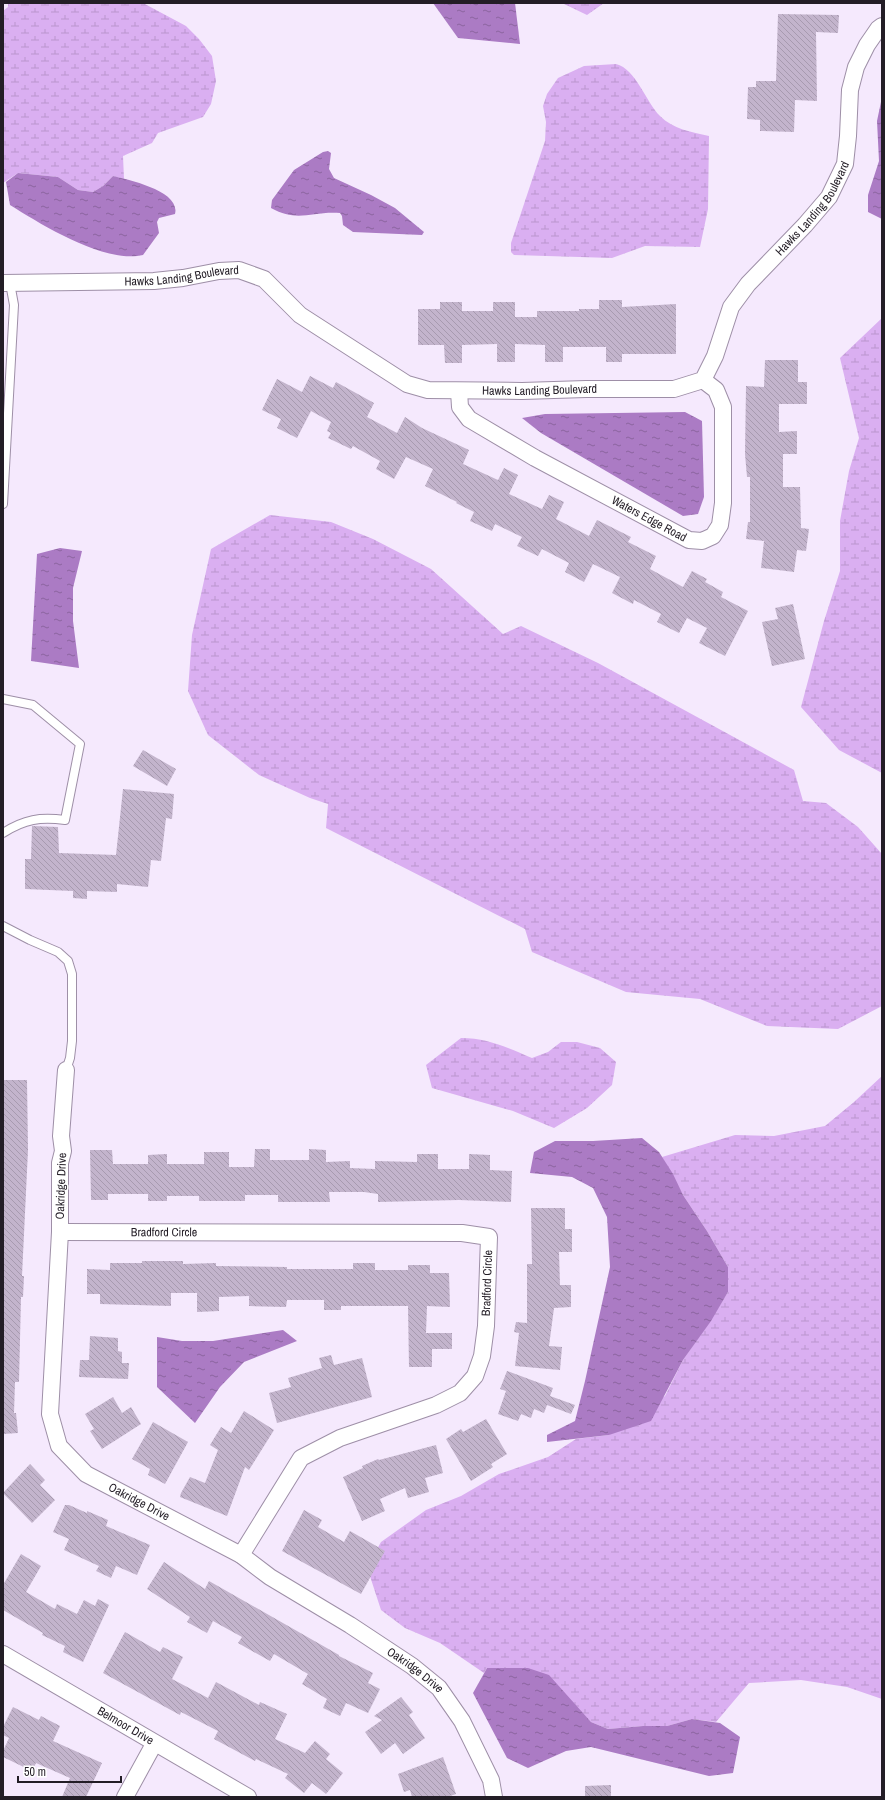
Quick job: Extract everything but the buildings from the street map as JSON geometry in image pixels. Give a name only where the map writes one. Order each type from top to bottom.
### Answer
[{"type":"street","name":"Hawks Landing Boulevard","points":[[7,283],[154,281],[183,278],[219,271],[240,270],[264,280],[300,315],[408,384],[428,390],[674,389],[703,380],[714,356],[731,307],[748,284],[805,225],[829,197],[845,164],[850,90],[856,67],[867,45],[878,29],[882,26]]},
{"type":"street","name":"Waters Edge Road","points":[[459,391],[460,407],[469,419],[535,458],[689,540],[701,541],[712,536],[720,525],[723,503],[723,407],[716,390],[703,380]]},
{"type":"street","name":"Oakridge Drive","points":[[66,1070],[61,1136],[63,1151],[60,1163],[60,1232],[50,1414],[59,1446],[86,1474],[241,1555],[270,1578],[356,1629],[412,1666],[439,1688],[462,1721],[491,1780],[494,1797]]},
{"type":"street","name":"Bradford Circle","points":[[60,1232],[462,1233],[489,1237],[486,1326],[482,1356],[475,1376],[460,1393],[436,1405],[340,1438],[301,1458],[241,1555]]},
{"type":"street","name":"Belmoor Drive","points":[[3,1654],[154,1744],[248,1797]]},
{"type":"street","points":[[125,1797],[154,1744]]},
{"type":"lane","points":[[3,504],[14,305],[7,283]]},
{"type":"lane","points":[[3,699],[32,705],[80,744],[65,820],[45,818],[29,820],[3,833]]},
{"type":"lane","points":[[3,926],[58,952],[68,961],[72,974],[72,1041],[70,1058],[66,1070]]},
{"type":"green space","points":[[8,3],[143,3],[186,26],[199,39],[212,56],[216,81],[211,104],[203,117],[158,133],[152,143],[123,156],[124,179],[113,176],[103,186],[93,192],[78,190],[58,177],[18,173],[3,183],[3,11],[8,7]]},
{"type":"green space","points":[[562,3],[604,3],[587,15]]},
{"type":"green space","points":[[616,64],[629,72],[655,110],[665,120],[676,127],[709,136],[708,209],[700,247],[645,246],[612,258],[514,255],[511,252],[511,243],[545,141],[546,122],[543,106],[547,94],[558,78],[584,66]]},
{"type":"green space","points":[[882,318],[882,773],[839,750],[801,707],[824,621],[840,571],[840,521],[849,471],[859,438],[840,358]]},
{"type":"green space","points":[[270,515],[331,522],[373,539],[431,569],[503,634],[521,626],[598,663],[794,770],[803,801],[826,803],[858,827],[882,854],[882,1006],[838,1029],[767,1026],[700,999],[626,992],[532,952],[525,929],[326,828],[328,804],[310,798],[259,775],[208,735],[188,691],[192,635],[211,549]]},
{"type":"green space","points":[[461,1038],[471,1038],[489,1042],[506,1047],[532,1058],[548,1052],[561,1042],[577,1042],[600,1048],[616,1062],[612,1085],[587,1108],[554,1128],[513,1111],[432,1088],[426,1065]]},
{"type":"green space","points":[[882,1076],[882,1699],[847,1687],[801,1680],[749,1683],[716,1722],[692,1719],[667,1726],[643,1726],[608,1729],[591,1722],[570,1701],[487,1668],[484,1673],[440,1643],[405,1628],[381,1610],[367,1567],[381,1542],[426,1510],[461,1496],[499,1474],[548,1457],[576,1439],[609,1435],[665,1396],[683,1360],[728,1292],[728,1267],[707,1231],[683,1195],[662,1157],[735,1135],[774,1136],[825,1126]]},
{"type":"water","points":[[433,3],[515,3],[520,44],[458,38]]},
{"type":"water","points":[[882,97],[882,219],[868,212],[868,195],[879,161],[877,121]]},
{"type":"water","points":[[328,151],[331,153],[329,169],[334,178],[395,208],[424,232],[422,235],[353,232],[343,225],[342,216],[340,213],[297,216],[289,215],[271,208],[272,200],[294,170],[323,152]]},
{"type":"water","points":[[18,173],[58,177],[78,190],[93,192],[103,186],[113,176],[130,180],[152,188],[170,199],[175,206],[175,214],[159,218],[157,222],[159,233],[143,255],[128,256],[111,254],[74,241],[39,223],[10,205],[6,182]]},
{"type":"water","points":[[685,412],[702,421],[704,497],[698,514],[683,516],[541,433],[522,418],[545,414]]},
{"type":"water","points":[[60,548],[82,551],[73,588],[73,621],[79,668],[31,661],[37,554]]},
{"type":"water","points":[[642,1138],[659,1152],[673,1174],[683,1195],[707,1231],[728,1267],[728,1292],[711,1321],[683,1360],[651,1421],[609,1435],[547,1442],[547,1435],[575,1421],[610,1267],[607,1217],[593,1188],[572,1177],[530,1173],[534,1152],[555,1141],[593,1141]]},
{"type":"water","points":[[283,1330],[297,1341],[244,1362],[220,1387],[195,1423],[157,1387],[157,1337],[182,1341],[213,1341]]},
{"type":"water","points":[[487,1668],[528,1668],[549,1675],[591,1722],[608,1729],[643,1726],[667,1726],[692,1719],[720,1723],[740,1737],[733,1773],[709,1776],[591,1747],[566,1751],[528,1768],[507,1758],[473,1693]]}]
